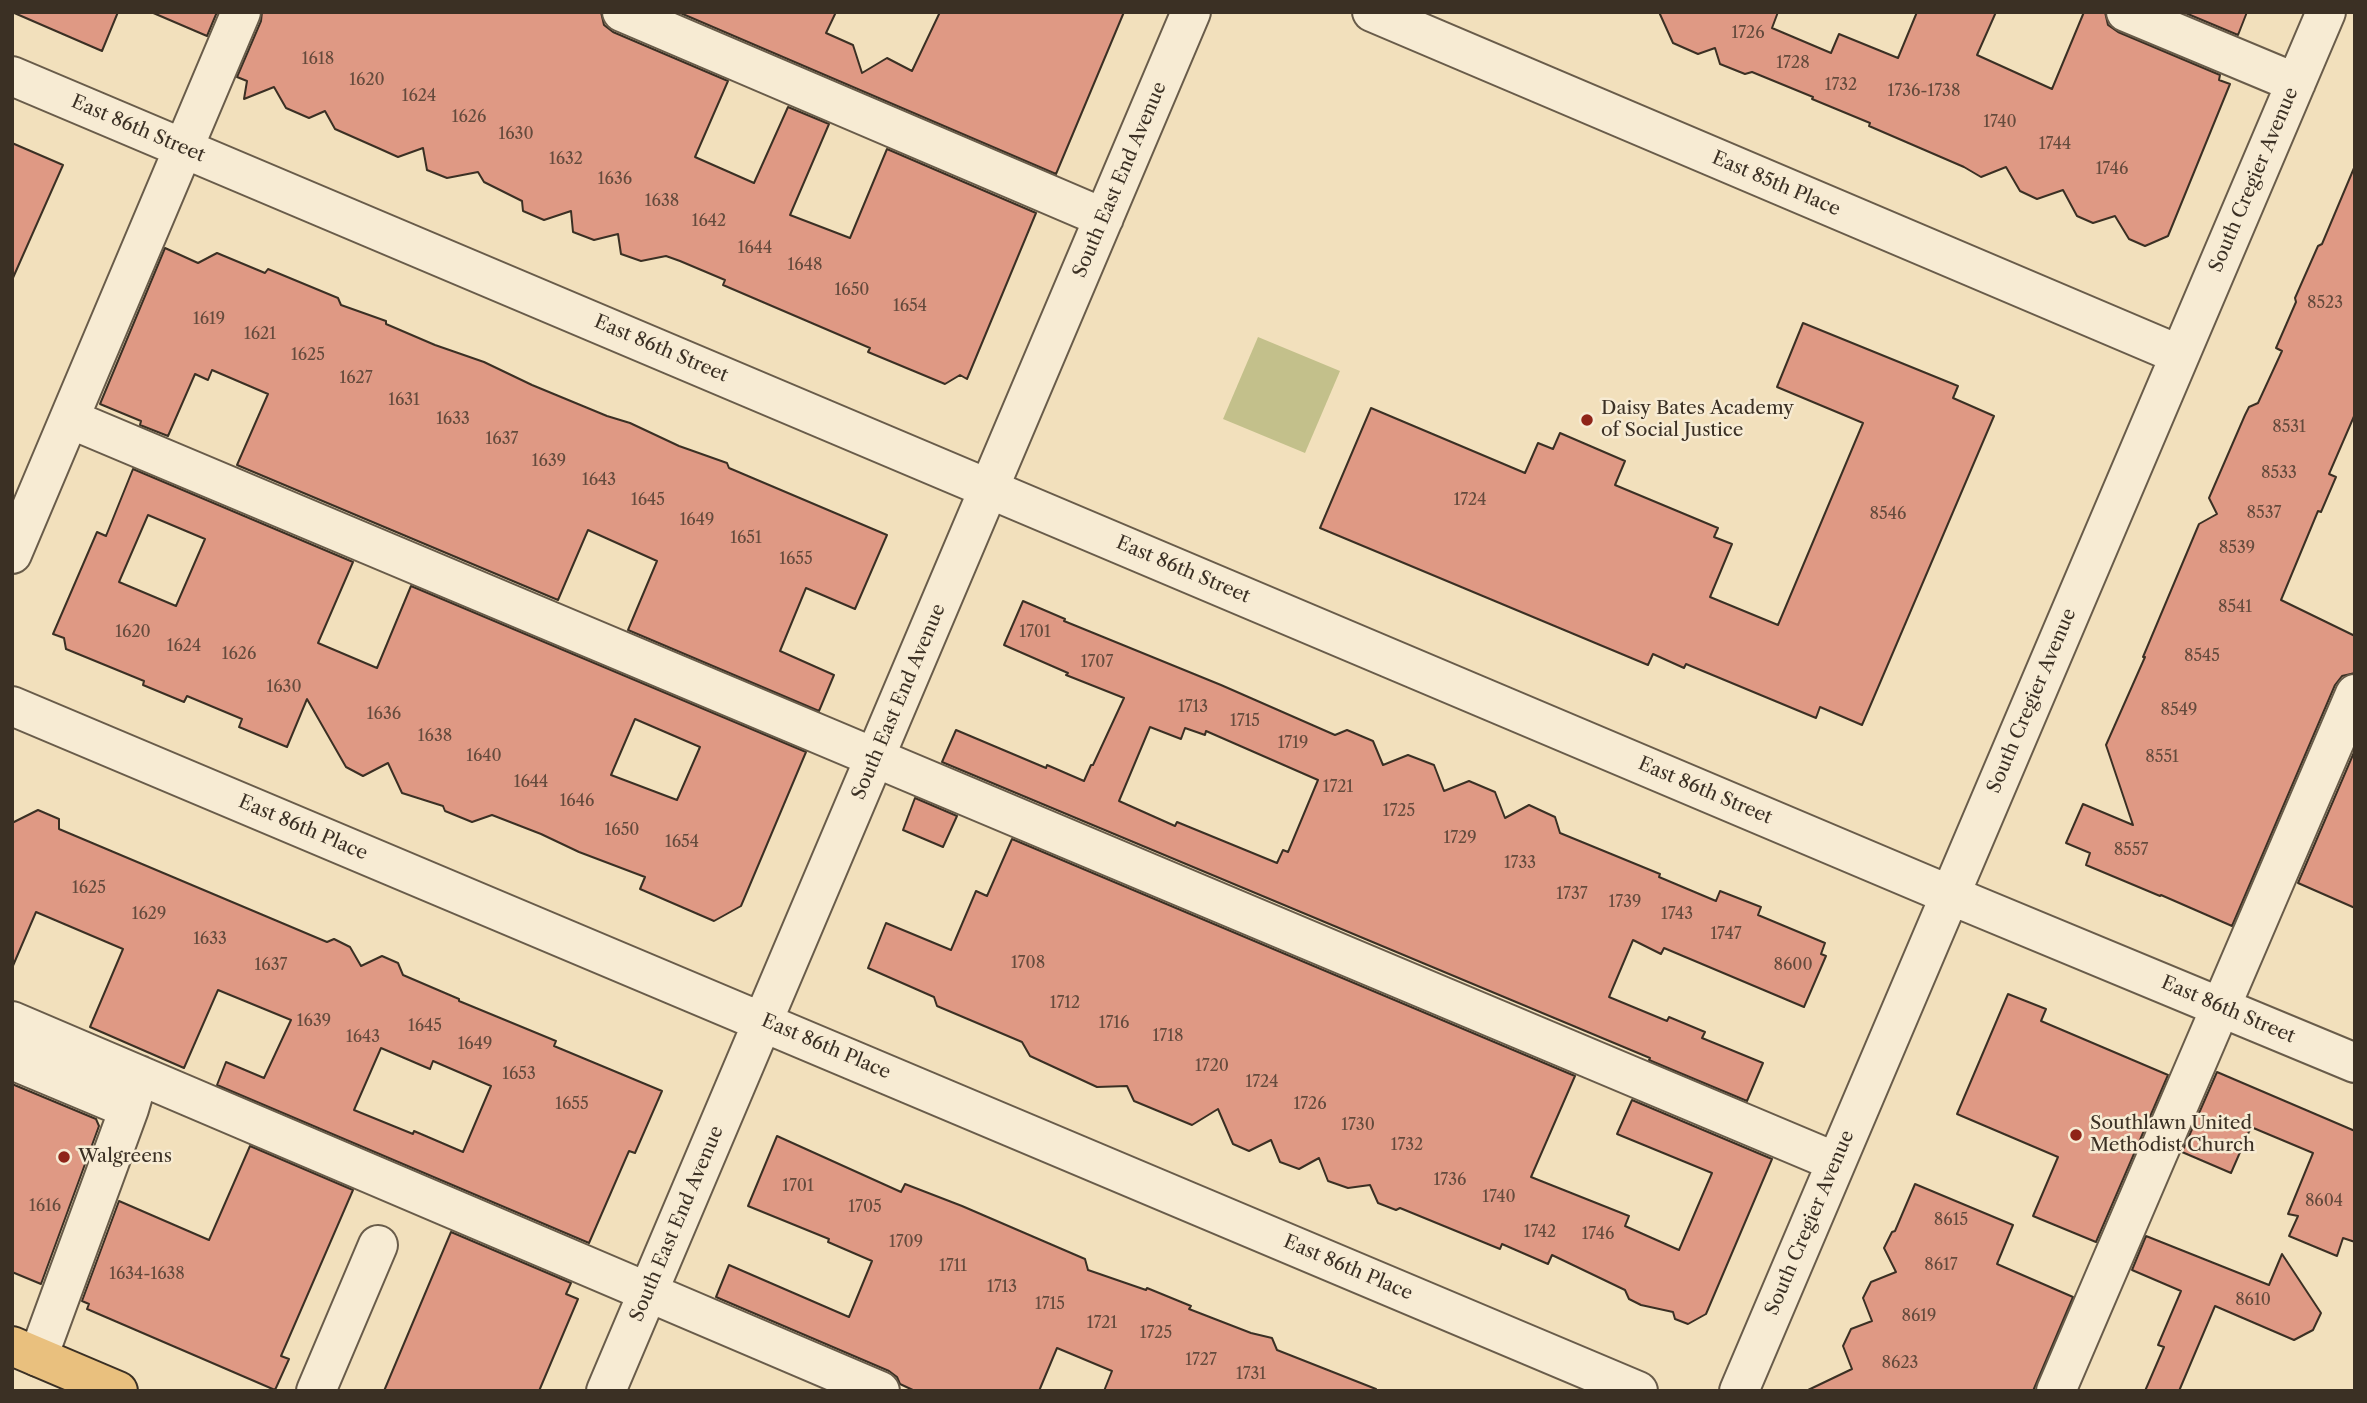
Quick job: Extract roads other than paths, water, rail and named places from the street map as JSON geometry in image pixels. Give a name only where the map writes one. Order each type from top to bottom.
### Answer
[{"type":"main road","points":[[25,1352],[118,1391]]},
{"type":"street","points":[[12,554],[242,12]]},
{"type":"street","points":[[622,12],[1104,218]]},
{"type":"street","name":"South East End Avenue","points":[[606,1391],[1191,12]]},
{"type":"street","name":"East 85th Place","points":[[1372,12],[2180,355]]},
{"type":"street","points":[[2126,12],[2295,83]]},
{"type":"street","name":"South Cregier Avenue","points":[[1739,1391],[2326,12]]},
{"type":"street","name":"East 86th Street","points":[[12,76],[1950,895],[2355,1063]]},
{"type":"street","points":[[70,419],[1836,1162]]},
{"type":"street","points":[[2056,1391],[2355,694]]},
{"type":"street","name":"East 86th Place","points":[[12,706],[1638,1391]]},
{"type":"street","points":[[12,1021],[134,1092]]},
{"type":"street","points":[[12,1060],[134,1092],[648,1292],[880,1391]]},
{"type":"street","points":[[25,1352],[134,1092]]},
{"type":"street","points":[[316,1391],[378,1245]]},
{"type":"place","name":"Daisy Bates Academy of Social Justice","points":[[1587,420]]},
{"type":"place","name":"Southlawn United Methodist Church","points":[[2076,1135]]},
{"type":"place","name":"Walgreens","points":[[64,1157]]}]
